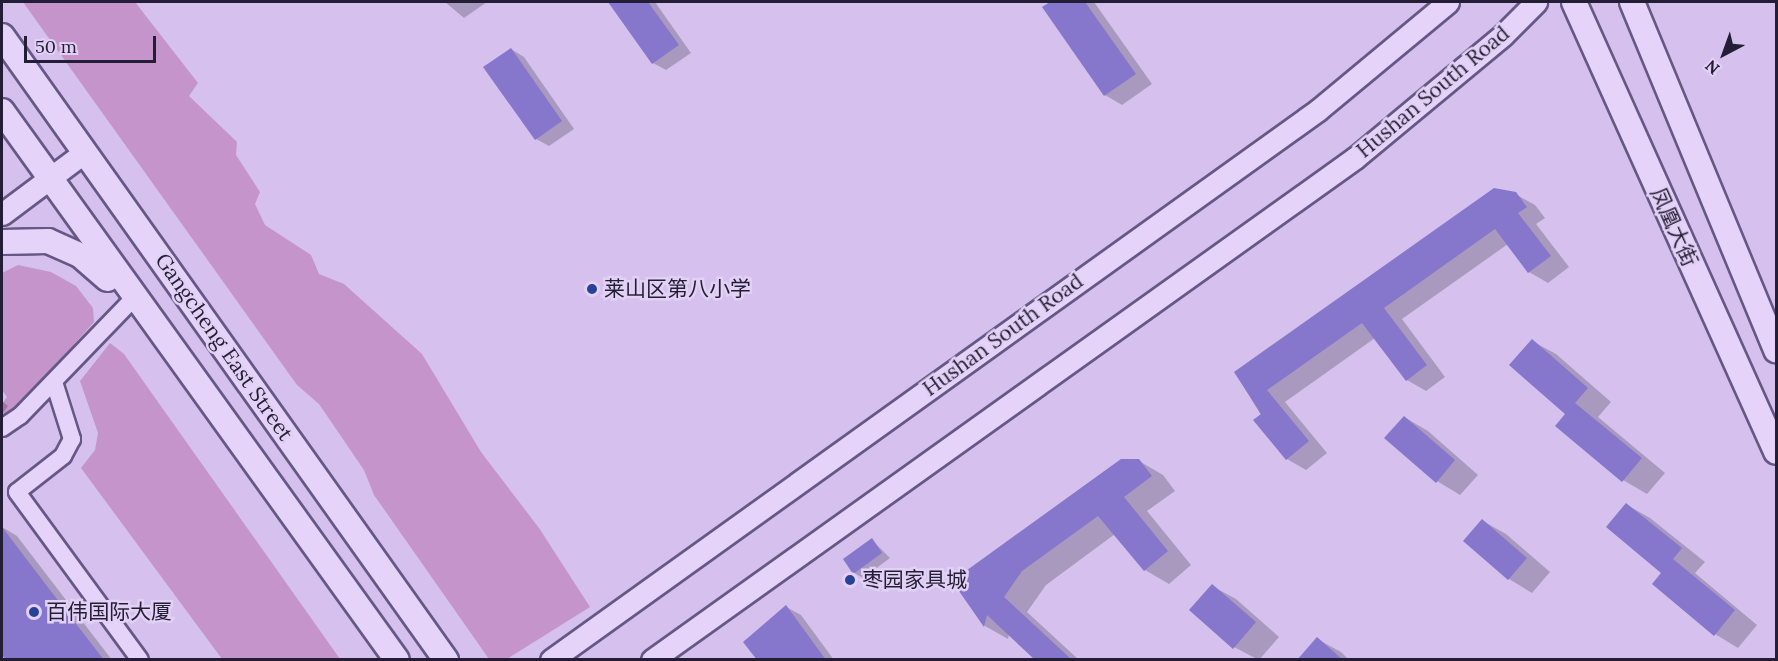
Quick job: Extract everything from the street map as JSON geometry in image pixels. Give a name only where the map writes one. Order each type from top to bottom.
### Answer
[{"type":"main road","name":"凤凰大街","points":[[1574,2],[1776,452]]},
{"type":"main road","points":[[1632,2],[1776,350]]},
{"type":"main road","name":"Gangcheng East Street","points":[[2,36],[446,660]]},
{"type":"main road","name":"Gangcheng East Street","points":[[2,111],[48,180],[397,660]]},
{"type":"main road","points":[[2,242],[48,242],[81,256],[138,305]]},
{"type":"street","name":"Hushan South Road","points":[[551,660],[1308,117],[1448,2]]},
{"type":"street","name":"Hushan South Road","points":[[652,660],[1355,158],[1503,35],[1536,2]]},
{"type":"street","points":[[2,214],[86,152]]},
{"type":"street","points":[[2,428],[20,416],[138,305]]},
{"type":"street","points":[[54,382],[72,439],[63,456],[17,492],[140,660]]},
{"type":"shaded area","points":[[23,2],[135,2],[198,83],[189,96],[237,142],[236,155],[260,192],[255,204],[265,225],[311,255],[319,274],[344,284],[422,354],[481,452],[539,528],[590,607],[507,659],[489,659],[374,495],[364,470],[319,404],[297,385]]},
{"type":"shaded area","points":[[18,265],[51,272],[76,286],[93,308],[94,322],[5,422],[2,419],[2,404],[7,397],[2,390],[2,273]]},
{"type":"shaded area","points":[[110,343],[124,354],[340,659],[222,659],[81,468],[95,450],[98,433],[80,381]]},
{"type":"building","points":[[608,2],[648,2],[679,45],[652,64]]},
{"type":"building","points":[[1050,2],[1085,2],[1136,74],[1104,96],[1042,7]]},
{"type":"building","points":[[511,48],[562,121],[535,140],[483,67]]},
{"type":"building","points":[[1494,188],[1516,192],[1527,207],[1518,213],[1551,256],[1528,273],[1495,229],[1384,308],[1427,365],[1406,381],[1362,323],[1267,390],[1309,441],[1286,460],[1253,420],[1261,414],[1234,372]]},
{"type":"building","points":[[1532,339],[1588,388],[1575,403],[1642,458],[1622,482],[1555,426],[1565,414],[1509,365]]},
{"type":"building","points":[[1404,416],[1455,460],[1436,483],[1384,438]]},
{"type":"building","points":[[1121,459],[1139,459],[1152,476],[1124,497],[1168,551],[1144,571],[1098,516],[1022,571],[1004,597],[1072,660],[1035,660],[987,615],[984,627],[952,581]]},
{"type":"building","points":[[1626,503],[1682,548],[1673,559],[1735,610],[1714,636],[1652,584],[1661,573],[1606,527]]},
{"type":"building","points":[[1482,519],[1527,558],[1508,580],[1463,541]]},
{"type":"building","name":"百伟国际大厦","points":[[2,527],[104,660],[5,660],[2,654]]},
{"type":"building","points":[[872,538],[882,553],[853,574],[843,559]]},
{"type":"building","points":[[1212,584],[1256,622],[1233,649],[1189,610]]},
{"type":"building","points":[[786,605],[826,660],[757,660],[743,642]]},
{"type":"building","points":[[1317,637],[1343,660],[1297,660]]},
{"type":"place","name":"莱山区第八小学","points":[[592,289]]},
{"type":"place","name":"枣园家具城","points":[[850,580]]},
{"type":"place","name":"百伟国际大厦","points":[[34,612]]}]
